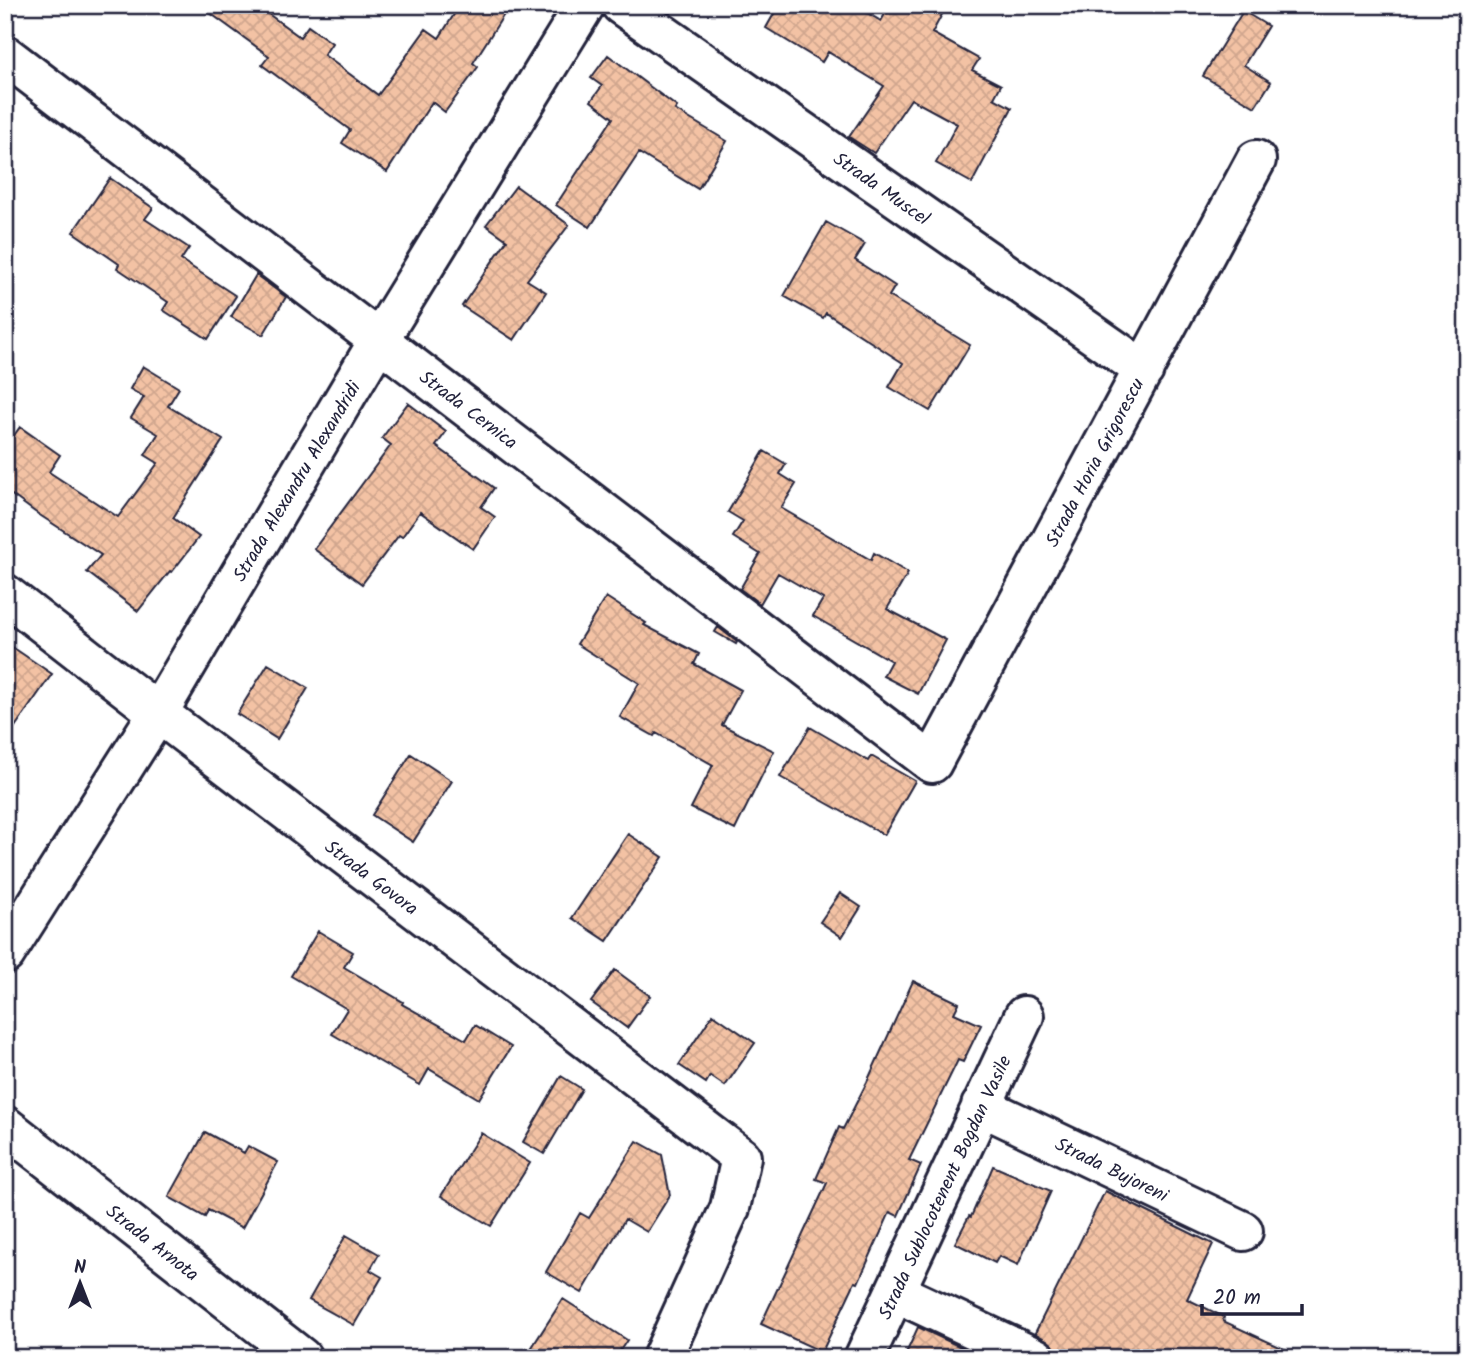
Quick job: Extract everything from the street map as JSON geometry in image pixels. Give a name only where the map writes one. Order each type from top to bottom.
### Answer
[{"type":"street","name":"Strada Alexandru Alexandridi","points":[[5,954],[158,713],[379,340],[584,5]]},
{"type":"street","name":"Strada Muscel","points":[[621,5],[1144,370]]},
{"type":"street","name":"Strada Cernica","points":[[5,55],[932,763]]},
{"type":"street","name":"Strada Horia Grigorescu","points":[[932,763],[1256,160]]},
{"type":"street","name":"Strada Govora","points":[[5,594],[741,1157],[730,1208],[662,1358]]},
{"type":"street","name":"Strada Sublocotenent Bogdan Vasile","points":[[864,1358],[1024,1016]]},
{"type":"street","name":"Strada Bujoreni","points":[[981,1106],[1243,1231]]},
{"type":"street","name":"Strada Arnota","points":[[5,1126],[302,1358]]},
{"type":"street","points":[[895,1292],[1036,1358]]},
{"type":"building","points":[[199,5],[256,5],[300,37],[308,26],[332,43],[324,55],[378,95],[426,29],[439,38],[460,5],[510,5],[473,63],[478,67],[445,112],[432,102],[387,172],[342,143],[350,130],[262,65],[269,56]]},
{"type":"building","points":[[779,5],[854,5],[881,21],[890,5],[947,5],[932,33],[979,59],[972,70],[1001,85],[994,98],[1012,108],[972,183],[936,163],[957,124],[911,99],[874,153],[849,137],[884,86],[828,52],[822,62],[766,28]]},
{"type":"building","points":[[1243,11],[1268,26],[1244,65],[1271,82],[1255,107],[1203,76]]},
{"type":"building","points":[[608,55],[677,107],[675,110],[727,141],[698,189],[639,153],[590,227],[556,205],[613,118],[591,101],[602,86],[591,78]]},
{"type":"building","points":[[110,178],[153,208],[145,219],[189,248],[181,260],[236,296],[208,339],[163,310],[168,302],[117,268],[119,264],[73,232]]},
{"type":"building","points":[[516,186],[569,225],[527,280],[546,292],[514,340],[462,306],[507,240],[486,225]]},
{"type":"building","points":[[826,222],[865,244],[855,260],[895,286],[889,296],[970,345],[930,411],[889,387],[903,363],[826,313],[823,318],[784,296]]},
{"type":"building","points":[[256,275],[286,297],[263,335],[231,317]]},
{"type":"building","points":[[143,366],[179,388],[168,406],[223,440],[173,518],[199,537],[138,611],[87,572],[101,555],[5,490],[5,448],[20,427],[60,455],[49,472],[118,517],[158,463],[145,455],[158,434],[131,418],[144,397],[130,389]]},
{"type":"building","points":[[408,403],[446,432],[436,446],[494,488],[481,507],[495,517],[473,549],[420,512],[362,584],[314,549],[391,445],[382,438]]},
{"type":"building","points":[[764,451],[786,464],[780,474],[796,484],[781,508],[871,560],[874,553],[908,573],[887,609],[946,640],[918,694],[883,676],[891,661],[813,616],[823,599],[778,573],[760,604],[740,589],[760,554],[733,537],[743,521],[728,512]]},
{"type":"building","points":[[606,597],[646,623],[644,625],[699,654],[694,664],[741,690],[722,725],[774,751],[735,830],[691,808],[713,765],[656,733],[654,736],[620,717],[639,683],[577,644]]},
{"type":"building","points":[[718,627],[737,642],[736,644],[715,632]]},
{"type":"building","points":[[5,642],[52,674],[5,741]]},
{"type":"building","points":[[268,664],[308,688],[277,739],[237,714]]},
{"type":"building","points":[[810,727],[868,761],[871,756],[915,781],[884,835],[780,777]]},
{"type":"building","points":[[411,754],[452,781],[413,842],[372,815]]},
{"type":"building","points":[[628,834],[663,857],[607,941],[572,918]]},
{"type":"building","points":[[840,893],[861,907],[842,937],[820,922]]},
{"type":"building","points":[[318,931],[353,952],[344,967],[403,1002],[402,1004],[466,1040],[475,1025],[511,1047],[479,1099],[429,1069],[420,1085],[332,1034],[347,1009],[291,976]]},
{"type":"building","points":[[615,970],[650,996],[627,1028],[591,1002]]},
{"type":"building","points":[[913,981],[959,1003],[954,1013],[981,1025],[963,1062],[958,1060],[909,1160],[921,1165],[898,1216],[890,1212],[858,1283],[855,1282],[822,1352],[761,1324],[827,1183],[816,1179],[839,1127],[843,1129],[867,1082]]},
{"type":"building","points":[[713,1014],[755,1043],[725,1086],[710,1076],[706,1083],[679,1065]]},
{"type":"building","points":[[561,1076],[582,1089],[544,1154],[523,1142]]},
{"type":"building","points":[[205,1132],[244,1153],[248,1146],[278,1162],[242,1228],[208,1210],[205,1217],[169,1197]]},
{"type":"building","points":[[481,1133],[530,1163],[491,1226],[441,1196]]},
{"type":"building","points":[[637,1141],[662,1155],[670,1195],[647,1232],[625,1219],[582,1293],[546,1272],[580,1213],[589,1218]]},
{"type":"building","points":[[993,1166],[1051,1191],[1018,1265],[999,1256],[995,1263],[955,1243],[969,1216],[971,1217]]},
{"type":"building","points":[[1105,1191],[1213,1244],[1187,1299],[1224,1317],[1223,1321],[1304,1358],[1066,1358],[1057,1353],[1053,1345],[1035,1333]]},
{"type":"building","points":[[346,1235],[379,1254],[370,1270],[382,1277],[354,1325],[309,1300]]},
{"type":"building","points":[[563,1299],[627,1340],[615,1358],[525,1358]]},
{"type":"building","points":[[918,1327],[984,1358],[904,1358]]}]
